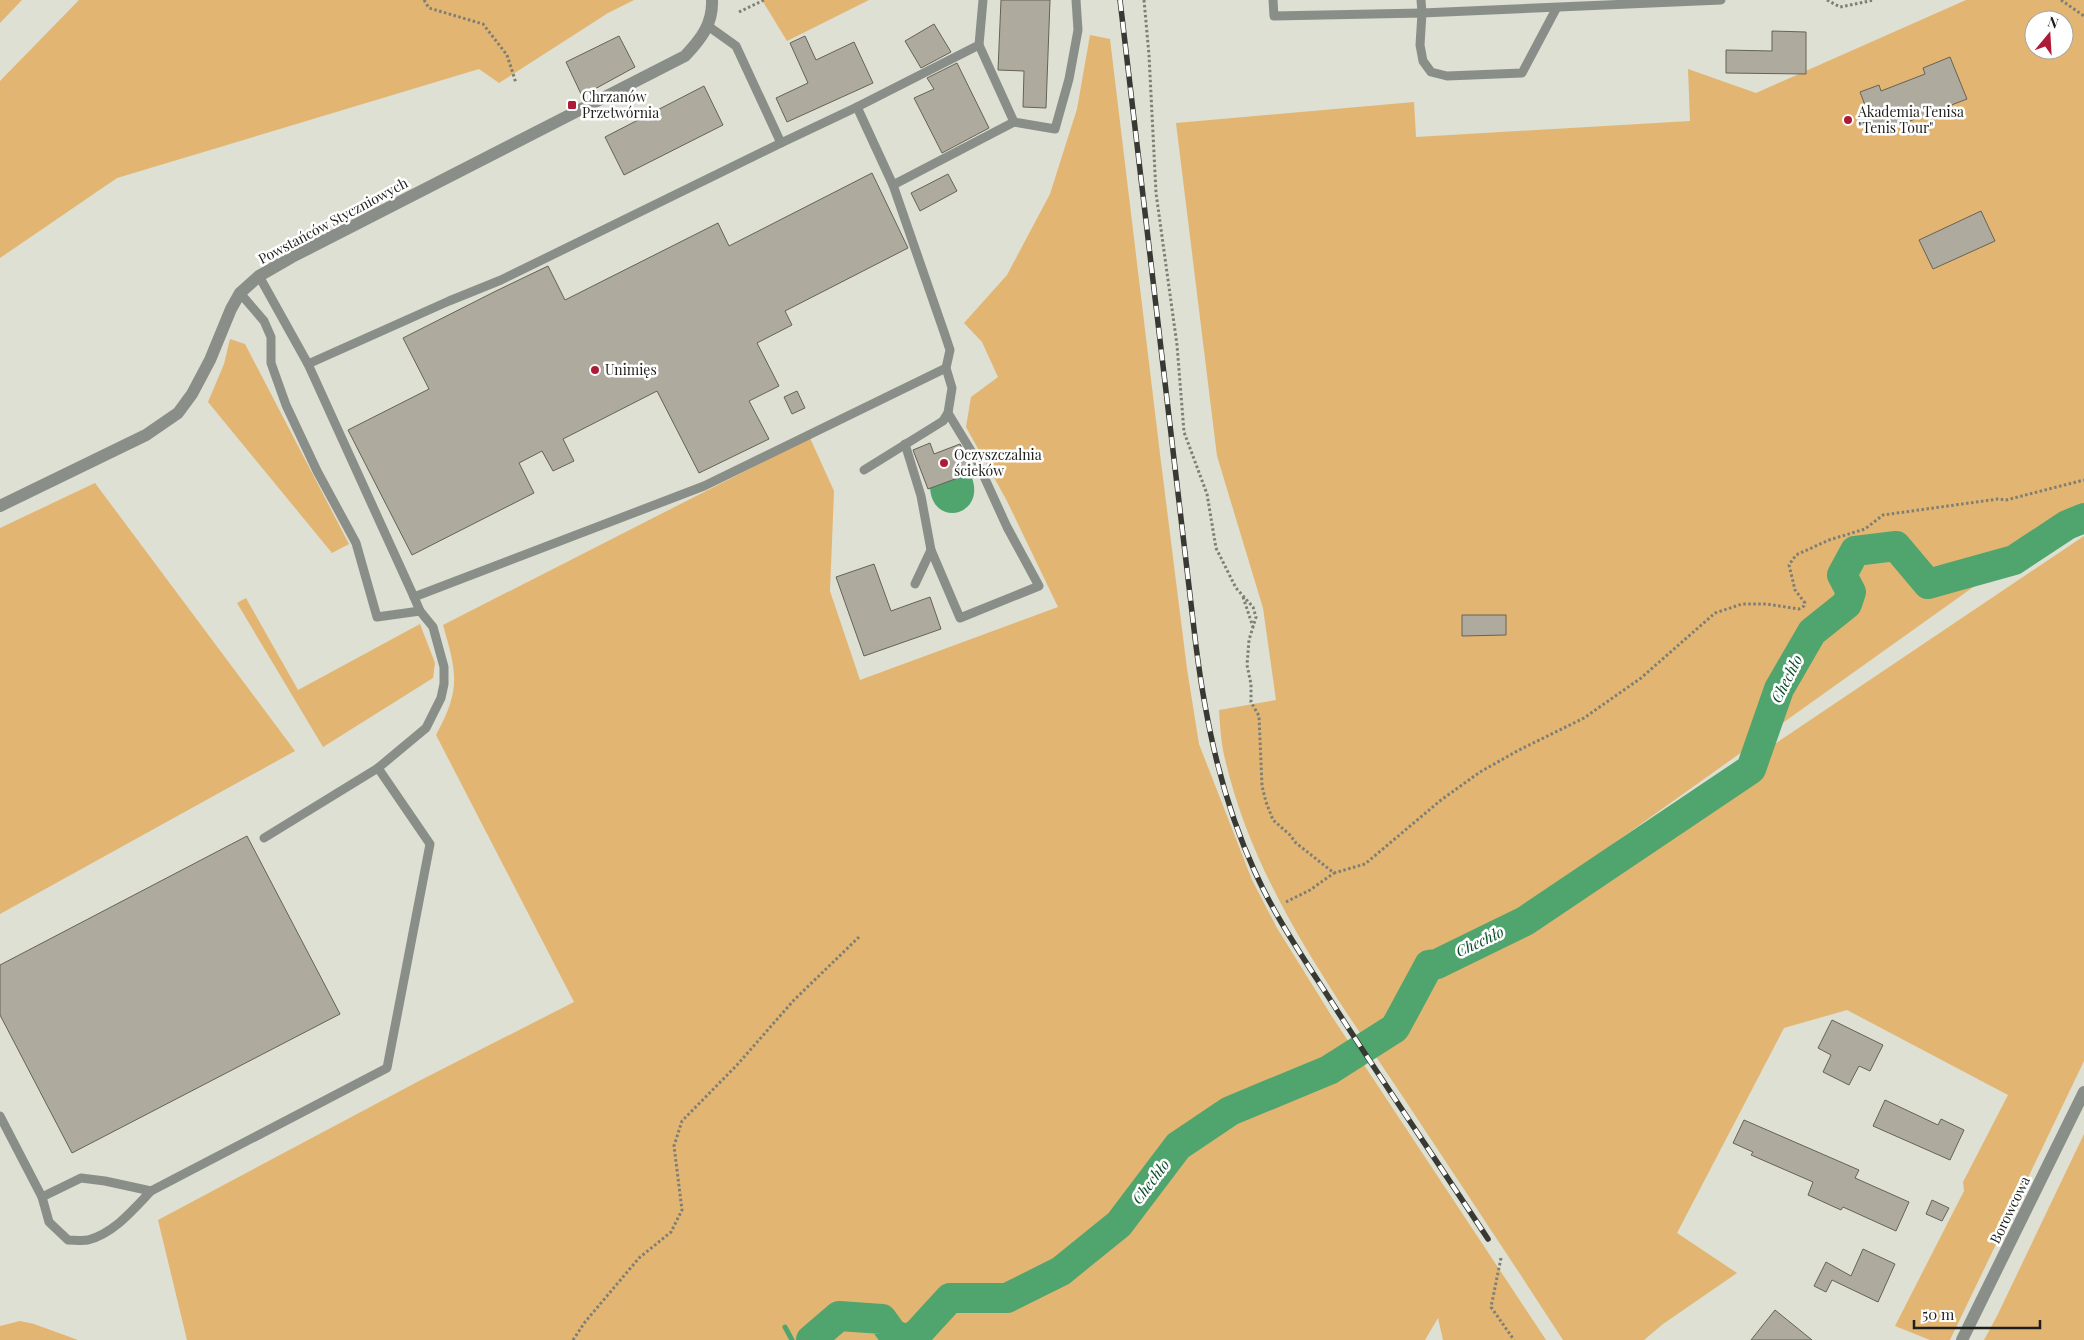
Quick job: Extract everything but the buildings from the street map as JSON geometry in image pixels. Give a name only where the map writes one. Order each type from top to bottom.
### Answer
[{"type":"street","name":"Powstańców Styczniowych","points":[[0,506],[146,435],[178,413],[192,394],[210,360],[240,293],[259,276],[300,253],[672,64],[685,56],[700,40],[708,26],[712,0]]},
{"type":"street","name":"Borowcowa","points":[[1962,1340],[2084,1092]]},
{"type":"lane","points":[[983,0],[979,45],[1014,122]]},
{"type":"lane","points":[[893,185],[1014,122],[1055,129],[1069,79],[1078,30],[1076,0]]},
{"type":"lane","points":[[1273,0],[1274,16],[1422,14],[1643,2],[1721,0]]},
{"type":"lane","points":[[1422,0],[1420,45],[1423,61],[1431,72],[1447,76],[1522,73],[1556,8]]},
{"type":"lane","points":[[708,26],[736,46],[781,143]]},
{"type":"lane","points":[[308,364],[449,300],[501,280],[781,143],[857,108],[979,45]]},
{"type":"lane","points":[[857,108],[893,185],[950,350],[946,368],[952,388],[948,413],[943,421],[864,470]]},
{"type":"lane","points":[[259,276],[308,364],[420,611],[433,628],[444,667],[444,684],[441,698],[426,728],[378,768],[264,838]]},
{"type":"lane","points":[[240,293],[264,321],[271,337],[270,364],[286,405],[317,471],[356,543],[377,617],[420,611]]},
{"type":"lane","points":[[414,597],[704,486],[946,368]]},
{"type":"lane","points":[[905,444],[921,496],[931,550],[960,618],[1039,586],[1007,527],[976,459],[948,413]]},
{"type":"lane","points":[[915,584],[931,550]]},
{"type":"lane","points":[[0,1116],[42,1197],[49,1222],[68,1240],[87,1240],[110,1230],[151,1191],[387,1068],[430,844],[378,768]]},
{"type":"lane","points":[[42,1197],[81,1178],[151,1191]]},
{"type":"path","points":[[424,0],[429,8],[483,24],[507,55],[516,83]]},
{"type":"path","points":[[739,12],[764,0]]},
{"type":"path","points":[[1144,0],[1149,55],[1156,193],[1177,345],[1184,432],[1207,494],[1216,548],[1236,588],[1253,606],[1256,617],[1249,640],[1247,665],[1251,684],[1251,702],[1259,716],[1262,786],[1266,802],[1273,820],[1296,843],[1334,873]]},
{"type":"path","points":[[1826,0],[1840,7],[1874,0]]},
{"type":"path","points":[[2061,0],[2084,16]]},
{"type":"path","points":[[1286,902],[1310,890],[1334,873],[1365,864],[1440,800],[1480,772],[1519,750],[1584,718],[1641,678],[1714,613],[1742,604],[1766,604],[1799,609],[1804,606],[1805,603],[1795,590],[1789,565],[1796,555],[1829,540],[1865,529],[1883,515],[1998,498],[2006,500],[2084,480]]},
{"type":"path","points":[[573,1340],[585,1322],[639,1258],[671,1232],[682,1210],[674,1146],[682,1121],[737,1065],[794,1000],[859,938]]},
{"type":"path","points":[[1501,1258],[1491,1306],[1514,1340]]},
{"type":"shaded area","points":[[0,0],[22,0],[0,23]]},
{"type":"shaded area","points":[[79,0],[634,0],[608,13],[499,83],[479,69],[117,178],[0,258],[0,81]]},
{"type":"shaded area","points":[[762,0],[869,0],[787,41]]},
{"type":"shaded area","points":[[1966,0],[2084,0],[2084,508],[1397,998],[2084,536],[2084,1061],[1950,1340],[1930,1340],[1895,1326],[1964,1191],[1963,1182],[2008,1095],[1847,1010],[1784,1028],[1677,1233],[1737,1273],[1663,1324],[1644,1340],[1563,1340],[1348,1015],[1298,934],[1275,892],[1255,849],[1238,805],[1225,759],[1219,710],[1276,700],[1263,608],[1217,456],[1176,123],[1414,102],[1416,137],[1690,121],[1688,69],[1756,93]]},
{"type":"shaded area","points":[[1090,35],[1110,39],[1187,669],[1199,744],[1252,880],[1277,928],[1331,1015],[1546,1340],[1443,1340],[1438,1318],[1425,1340],[187,1340],[158,1220],[419,1081],[574,1002],[436,735],[450,705],[454,681],[454,669],[443,625],[810,438],[834,491],[830,591],[860,680],[1058,607],[1007,501],[966,427],[971,397],[998,377],[982,342],[964,323],[1007,275],[1050,194],[1077,109]]},
{"type":"shaded area","points":[[230,339],[245,344],[349,544],[332,553],[208,402],[224,364]]},
{"type":"shaded area","points":[[970,473],[974,487],[973,499],[967,507],[959,512],[949,513],[940,509],[933,501],[930,488]]},
{"type":"shaded area","points":[[95,483],[295,751],[0,914],[0,528]]},
{"type":"shaded area","points":[[246,598],[298,690],[420,624],[435,663],[433,678],[323,747],[237,603]]},
{"type":"shaded area","points":[[2084,1134],[2084,1340],[1984,1340],[1998,1314]]},
{"type":"shaded area","points":[[20,1321],[34,1324],[78,1340],[0,1340],[0,1326]]},
{"type":"waterway","name":"Chechło","points":[[811,1340],[839,1316],[882,1319],[892,1333],[904,1340],[917,1334],[950,1298],[1007,1298],[1061,1271],[1119,1224],[1178,1146],[1230,1111],[1329,1070],[1395,1028],[1429,965],[1437,964],[1525,921],[1751,769],[1779,689],[1812,632],[1847,604],[1851,592],[1842,575],[1855,551],[1896,546],[1928,584],[2014,560],[2067,525],[2084,518]]},
{"type":"waterway","points":[[1430,953],[1437,964]]},
{"type":"waterway","points":[[785,1327],[792,1340]]},
{"type":"railway","points":[[1120,0],[1196,646],[1210,733],[1224,789],[1243,845],[1283,926],[1488,1239]]},
{"type":"place","name":"Chrzanów Przetwórnia","points":[[572,105]]},
{"type":"place","name":"Akademia Tenisa \"Tenis Tour\"","points":[[1848,120]]},
{"type":"place","name":"Unimięs","points":[[595,370]]},
{"type":"place","name":"Oczyszczalnia ścieków","points":[[944,463]]}]
